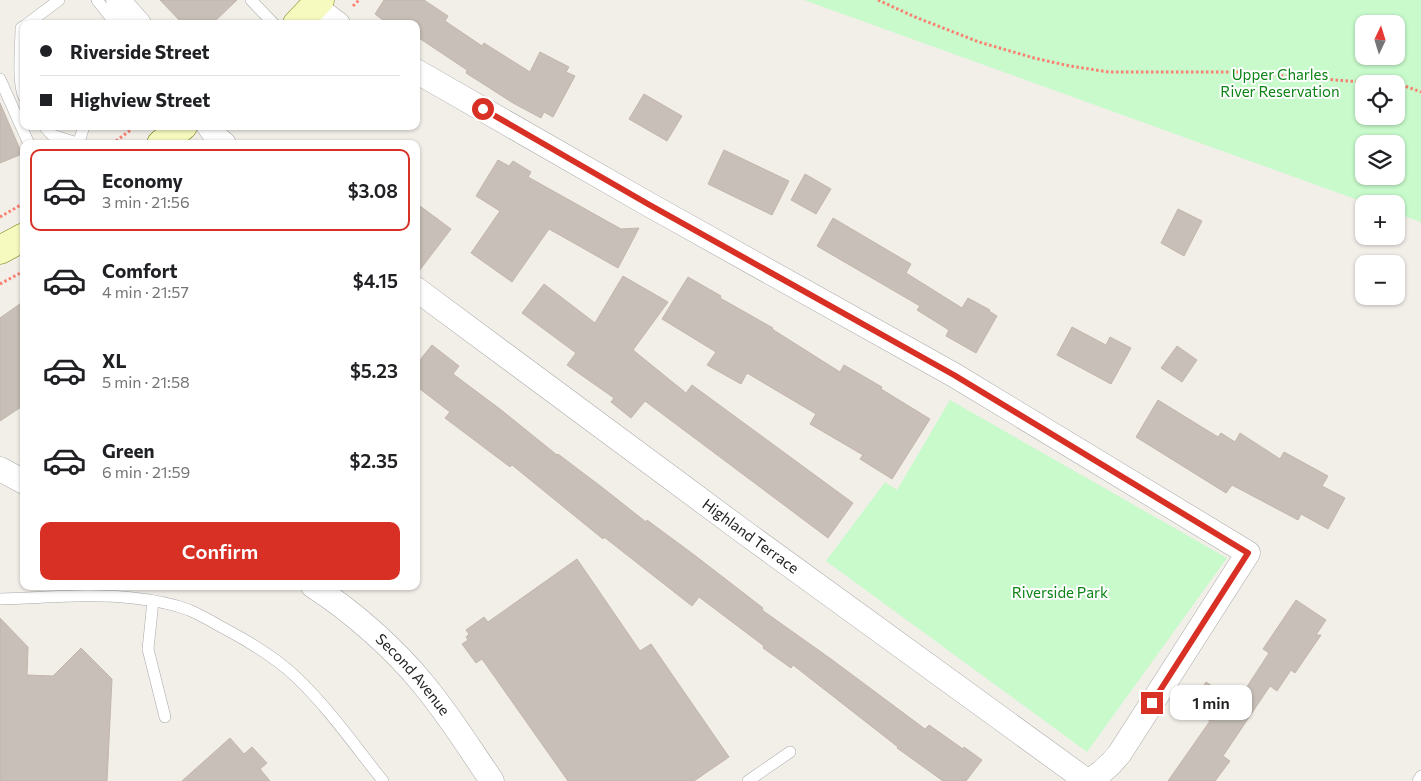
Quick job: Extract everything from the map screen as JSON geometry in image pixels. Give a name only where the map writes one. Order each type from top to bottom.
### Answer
[{"type":"main road","points":[[166,140],[178,130]]},
{"type":"main road","points":[[0,250],[20,238]]},
{"type":"street","points":[[311,10],[330,20]]},
{"type":"street","points":[[420,73],[648,204],[954,375],[1248,553],[1113,763],[1088,781]]},
{"type":"street","points":[[211,130],[219,140]]},
{"type":"street","name":"Highland Terrace","points":[[420,292],[744,532],[1088,781]]},
{"type":"street","points":[[0,470],[20,480]]},
{"type":"street","name":"Second Avenue","points":[[319,590],[362,624],[424,684],[492,781]]},
{"type":"lane","points":[[32,20],[59,0]]},
{"type":"lane","points":[[97,0],[127,13]]},
{"type":"lane","points":[[251,0],[270,20]]},
{"type":"lane","points":[[0,79],[20,124]]},
{"type":"lane","points":[[48,130],[52,135],[69,140]]},
{"type":"lane","points":[[0,599],[96,596],[133,598],[189,610],[206,618],[244,639],[280,663],[294,675],[320,703],[383,781]]},
{"type":"lane","points":[[153,601],[148,649],[166,717]]},
{"type":"lane","points":[[748,781],[790,752]]},
{"type":"lane","points":[[1418,781],[1421,776]]},
{"type":"path","points":[[878,0],[979,42],[1070,66],[1109,72],[1252,72],[1355,82]]},
{"type":"path","points":[[1405,86],[1421,92]]},
{"type":"path","points":[[117,140],[131,130]]},
{"type":"path","points":[[0,217],[20,205]]},
{"type":"path","points":[[0,284],[20,273]]},
{"type":"green space","name":"Upper Charles River Reservation","points":[[804,0],[1421,0],[1421,222],[1405,216],[1405,195],[1355,195],[1355,199]]},
{"type":"green space","name":"Riverside Park","points":[[950,400],[1227,558],[1087,752],[826,561],[885,482],[897,490]]},
{"type":"building","points":[[160,0],[237,0],[216,20],[179,20]]},
{"type":"building","points":[[384,0],[424,0],[448,16],[445,21],[482,46],[484,43],[530,72],[540,52],[569,67],[566,72],[575,76],[553,117],[544,112],[541,118],[513,103],[466,73],[467,70],[420,39],[420,20],[383,20],[375,14]]},
{"type":"building","points":[[644,94],[682,116],[667,141],[629,119]]},
{"type":"building","points":[[0,103],[20,149],[20,155],[0,163]]},
{"type":"building","points":[[724,150],[789,181],[772,215],[708,184]]},
{"type":"building","points":[[498,160],[509,166],[513,161],[531,172],[528,177],[621,229],[639,228],[618,268],[549,229],[512,282],[471,253],[500,211],[476,196]]},
{"type":"building","points":[[805,174],[831,189],[816,214],[791,200]]},
{"type":"building","points":[[420,206],[451,229],[420,270]]},
{"type":"building","points":[[1178,209],[1202,221],[1184,256],[1161,243]]},
{"type":"building","points":[[833,218],[911,264],[906,273],[962,308],[968,298],[997,316],[976,353],[946,336],[949,330],[917,310],[920,306],[817,246]]},
{"type":"building","points":[[623,276],[668,302],[633,350],[686,393],[692,385],[853,503],[828,538],[645,401],[631,418],[611,402],[614,398],[567,365],[576,353],[522,313],[544,284],[595,323]]},
{"type":"building","points":[[688,277],[721,296],[720,298],[773,328],[840,372],[844,365],[882,387],[881,389],[930,419],[892,479],[860,459],[863,455],[810,424],[816,414],[747,373],[741,384],[707,365],[716,352],[662,319]]},
{"type":"building","points":[[20,304],[20,408],[0,421],[0,318]]},
{"type":"building","points":[[1072,327],[1106,345],[1110,337],[1131,348],[1111,384],[1057,355]]},
{"type":"building","points":[[432,345],[459,366],[453,374],[646,522],[647,520],[693,554],[763,608],[762,610],[925,729],[929,725],[982,760],[966,781],[943,781],[897,748],[793,665],[791,668],[763,648],[764,646],[699,597],[692,606],[604,537],[603,539],[512,465],[510,467],[445,418],[450,412],[420,389],[420,360]]},
{"type":"building","points":[[1177,346],[1197,360],[1182,382],[1161,368]]},
{"type":"building","points":[[1158,400],[1218,437],[1221,433],[1235,442],[1240,433],[1280,459],[1284,452],[1328,476],[1322,486],[1345,498],[1328,529],[1301,514],[1298,520],[1232,485],[1226,493],[1136,437]]},
{"type":"building","points":[[577,559],[640,651],[651,644],[729,757],[694,781],[568,781],[482,659],[476,663],[462,644],[468,640],[466,637],[469,634],[466,630],[484,617],[488,622]]},
{"type":"building","points":[[1296,600],[1326,620],[1316,635],[1321,635],[1295,673],[1291,670],[1277,691],[1270,686],[1223,756],[1230,761],[1215,781],[1168,781],[1210,721],[1189,708],[1206,682],[1237,702],[1269,653],[1263,649]]},
{"type":"building","points":[[0,618],[28,647],[27,675],[53,676],[81,648],[112,679],[107,781],[0,781]]},
{"type":"building","points":[[230,738],[244,754],[252,747],[267,763],[260,769],[270,781],[182,781]]},
{"type":"route","points":[[483,109],[648,204],[954,375],[1248,553],[1152,703]]}]
